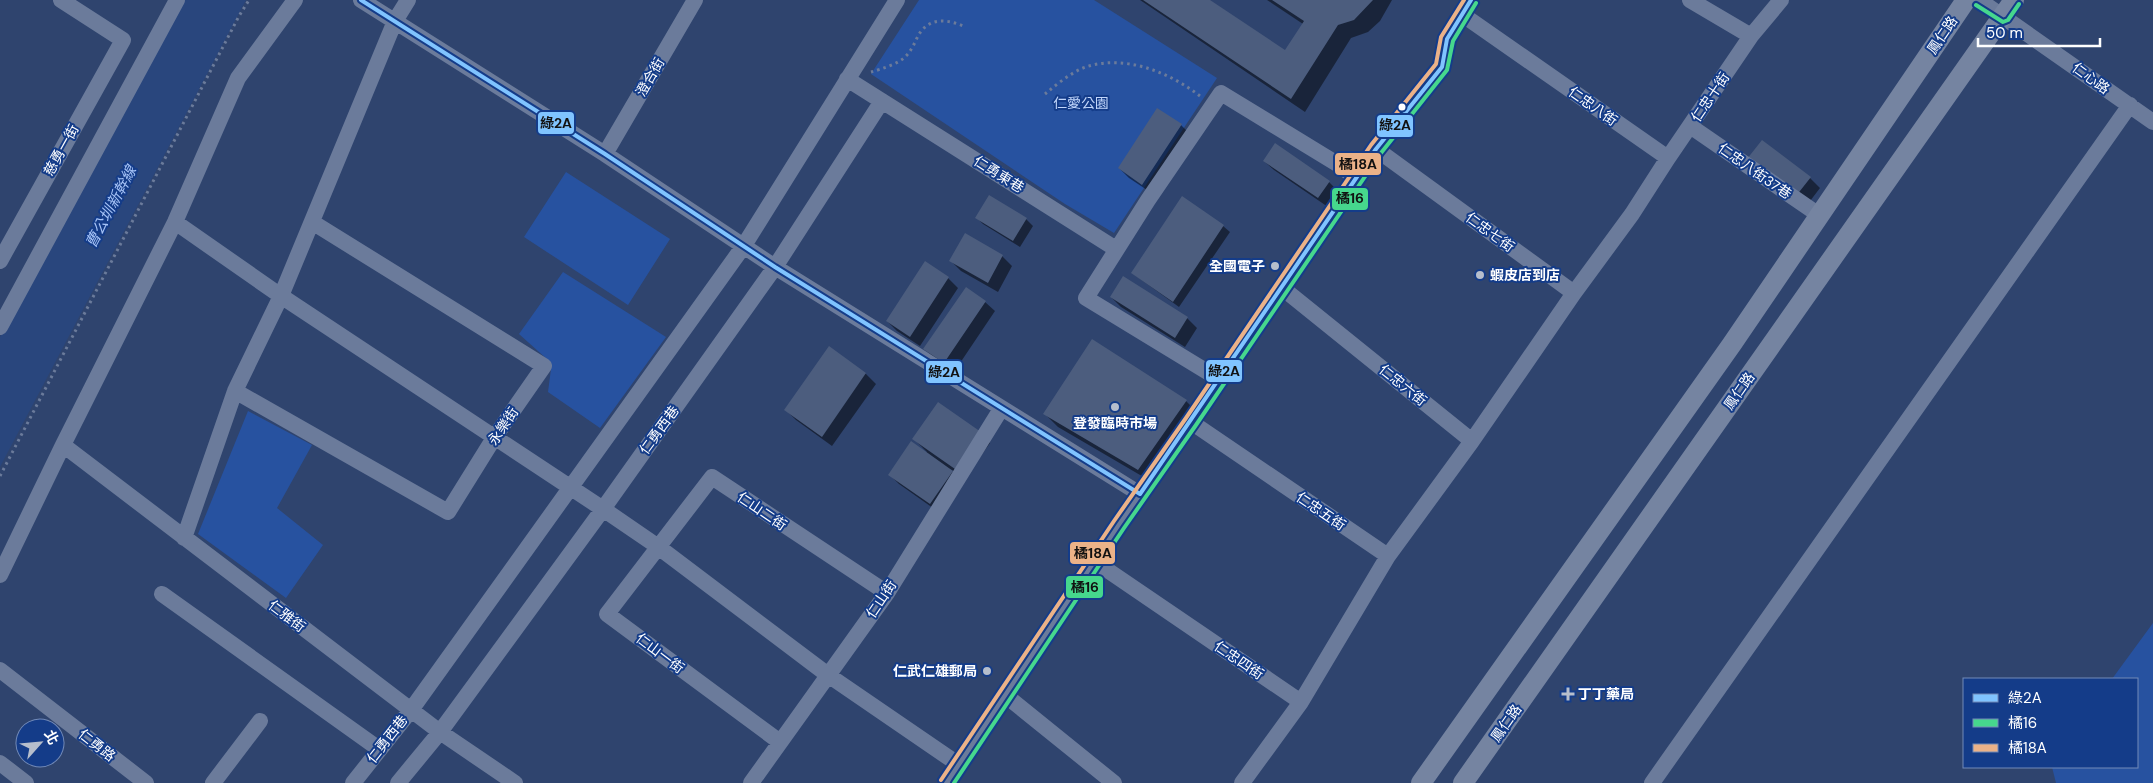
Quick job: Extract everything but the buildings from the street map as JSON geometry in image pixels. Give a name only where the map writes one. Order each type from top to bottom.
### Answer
[{"type":"main road","name":"鳳仁路","points":[[1420,783],[1732,344],[1966,0]]},
{"type":"main road","name":"鳳仁路","points":[[1463,783],[2009,8]]},
{"type":"street","name":"慈勇一街","points":[[0,261],[123,40],[61,0]]},
{"type":"street","points":[[0,327],[177,0]]},
{"type":"street","points":[[0,575],[175,222],[238,78],[295,0]]},
{"type":"street","points":[[361,0],[605,154],[775,268],[1140,494]]},
{"type":"street","points":[[184,538],[236,391],[281,296],[395,22],[408,0]]},
{"type":"street","name":"仁勇西巷","points":[[353,783],[411,710],[743,246],[897,0]]},
{"type":"street","points":[[946,783],[1094,561],[1220,379],[1280,287],[1376,149],[1442,67],[1447,39],[1471,0]]},
{"type":"street","points":[[1690,0],[1751,36]]},
{"type":"street","name":"仁忠十街","points":[[1668,158],[1751,36],[1781,0]]},
{"type":"street","name":"仁心路","points":[[1979,0],[2009,8],[2130,106],[2153,122]]},
{"type":"street","name":"澄合街","points":[[605,154],[692,1]]},
{"type":"street","name":"仁忠八街","points":[[1462,15],[1668,158]]},
{"type":"street","points":[[847,79],[882,101]]},
{"type":"street","points":[[1220,379],[1086,298],[1116,249],[1212,106],[1221,93],[1339,164],[1356,178]]},
{"type":"street","name":"仁勇西巷","points":[[398,783],[440,732],[775,268],[882,101]]},
{"type":"street","name":"仁勇東巷","points":[[882,101],[1116,249]]},
{"type":"street","points":[[1652,783],[2130,106]]},
{"type":"street","name":"仁忠八街37巷","points":[[1690,126],[1819,215]]},
{"type":"street","name":"仁忠七街","points":[[1376,149],[1574,293]]},
{"type":"street","points":[[1242,783],[1301,702],[1388,556],[1472,441],[1574,293],[1632,214],[1668,158]]},
{"type":"street","points":[[175,222],[281,296],[603,508],[657,546],[828,676],[958,764]]},
{"type":"street","name":"永樂街","points":[[236,391],[448,512],[494,438],[544,366],[312,222]]},
{"type":"street","name":"仁忠六街","points":[[1280,287],[1472,441]]},
{"type":"street","name":"仁山街","points":[[751,783],[887,593],[1001,409]]},
{"type":"street","name":"仁忠五街","points":[[1191,422],[1388,556]]},
{"type":"street","name":"仁雅街","points":[[63,445],[440,732],[515,783]]},
{"type":"street","name":"仁山二街","points":[[657,546],[712,477],[887,593]]},
{"type":"street","name":"仁山一街","points":[[657,546],[607,614],[780,742]]},
{"type":"street","name":"仁忠四街","points":[[1094,561],[1301,702]]},
{"type":"street","points":[[162,594],[379,749]]},
{"type":"street","name":"仁勇路","points":[[0,670],[146,783]]},
{"type":"street","points":[[1005,695],[1114,783]]},
{"type":"street","points":[[213,783],[260,721]]},
{"type":"street","points":[[0,763],[26,783]]},
{"type":"path","points":[[0,476],[249,0]]},
{"type":"path","points":[[847,79],[876,70],[905,57],[915,44],[922,30],[937,21],[949,20],[966,27]]},
{"type":"path","points":[[1044,94],[1063,79],[1084,68],[1112,62],[1151,69],[1184,84],[1212,106]]},
{"type":"green space","name":"仁愛公園","points":[[919,0],[1094,0],[1217,78],[1114,233],[1065,204],[871,74]]},
{"type":"green space","points":[[566,172],[670,239],[628,305],[524,237]]},
{"type":"green space","points":[[563,272],[666,337],[600,428],[548,392],[551,369],[548,360],[519,334]]},
{"type":"green space","points":[[248,411],[312,445],[277,508],[323,545],[286,598],[198,534]]},
{"type":"green space","points":[[2153,623],[2153,783],[2056,783],[2052,768],[2138,768],[2138,678],[2113,678]]},
{"type":"water","name":"曹公圳新幹線","points":[[179,0],[246,0],[0,467],[0,337],[72,206]]},
{"type":"transit line","name":"綠2A","points":[[361,0],[605,154],[775,267],[1140,494]]},
{"type":"transit line","name":"橘18A","points":[[941,780],[1114,521],[1371,145],[1436,64],[1441,37],[1464,0]]},
{"type":"transit line","name":"綠2A","points":[[1140,494],[1376,149],[1442,67],[1447,39],[1471,0]]},
{"type":"transit line","name":"橘16","points":[[954,783],[1124,528],[1381,153],[1447,70],[1453,41],[1476,3]]},
{"type":"transit line","name":"橘16","points":[[1976,5],[2003,22],[2008,20],[2019,4]]},
{"type":"place","name":"全國電子","points":[[1275,266]]},
{"type":"place","name":"蝦皮店到店","points":[[1480,275]]},
{"type":"place","name":"登發臨時市場","points":[[1115,407]]},
{"type":"place","name":"仁武仁雄郵局","points":[[987,671]]},
{"type":"place","name":"丁丁藥局","points":[[1568,694]]}]
